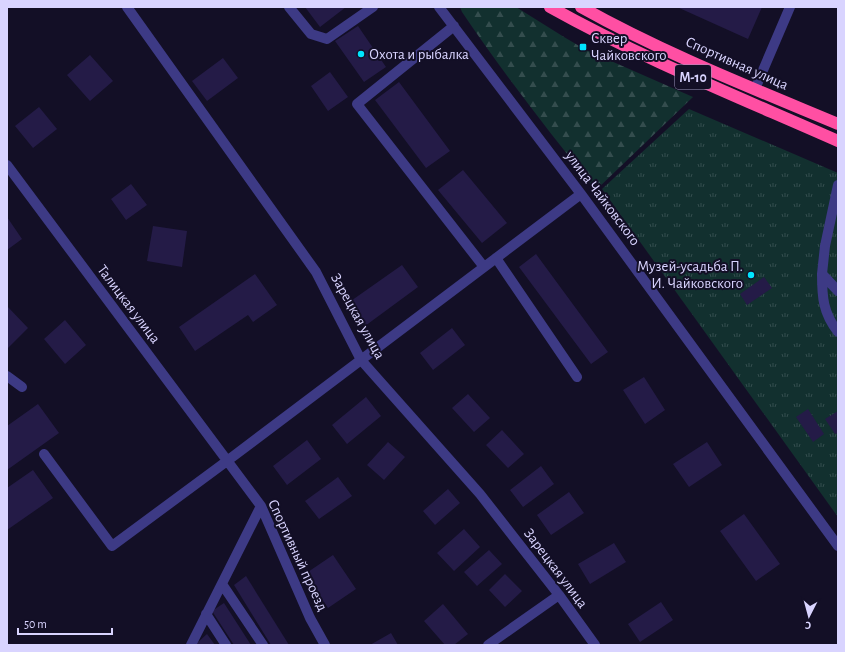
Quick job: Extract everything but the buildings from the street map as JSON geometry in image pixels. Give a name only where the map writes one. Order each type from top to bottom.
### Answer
[{"type":"highway","name":"Спортивная улица","points":[[550,7],[591,30],[657,62],[838,141]]},
{"type":"highway","name":"Спортивная улица","points":[[581,7],[607,22],[661,48],[838,124]]},
{"type":"street","name":"Зарецкая улица","points":[[127,7],[316,272],[361,360],[480,494],[559,595],[595,645]]},
{"type":"street","points":[[289,7],[311,34],[327,39],[372,7]]},
{"type":"street","name":"улица Чайковского","points":[[439,7],[447,12],[454,26],[581,194],[838,546]]},
{"type":"street","points":[[755,89],[790,7]]},
{"type":"street","points":[[454,26],[357,104],[484,267]]},
{"type":"street","name":"Талицкая улица","points":[[7,165],[227,461]]},
{"type":"street","points":[[838,186],[837,198],[825,246],[822,274],[822,297],[826,311],[838,332]]},
{"type":"street","points":[[44,454],[112,546],[581,194]]},
{"type":"street","points":[[496,258],[577,377]]},
{"type":"street","points":[[822,274],[838,291]]},
{"type":"street","points":[[7,376],[22,387]]},
{"type":"street","name":"Спортивный проезд","points":[[227,461],[261,506],[310,618],[325,645]]},
{"type":"street","points":[[191,645],[261,506]]},
{"type":"street","points":[[222,584],[262,645]]},
{"type":"street","points":[[488,645],[559,595]]},
{"type":"street","points":[[206,614],[226,645]]},
{"type":"green space","points":[[460,7],[516,7],[586,50],[693,97],[596,190],[510,80]]},
{"type":"green space","name":"Музей-усадьба П. И. Чайковского","points":[[689,109],[838,173],[838,517],[602,189]]},
{"type":"place","name":"Сквер Чайковского","points":[[583,47]]},
{"type":"place","name":"Охота и рыбалка","points":[[361,54]]},
{"type":"place","name":"Музей-усадьба П. И. Чайковского","points":[[751,275]]}]
